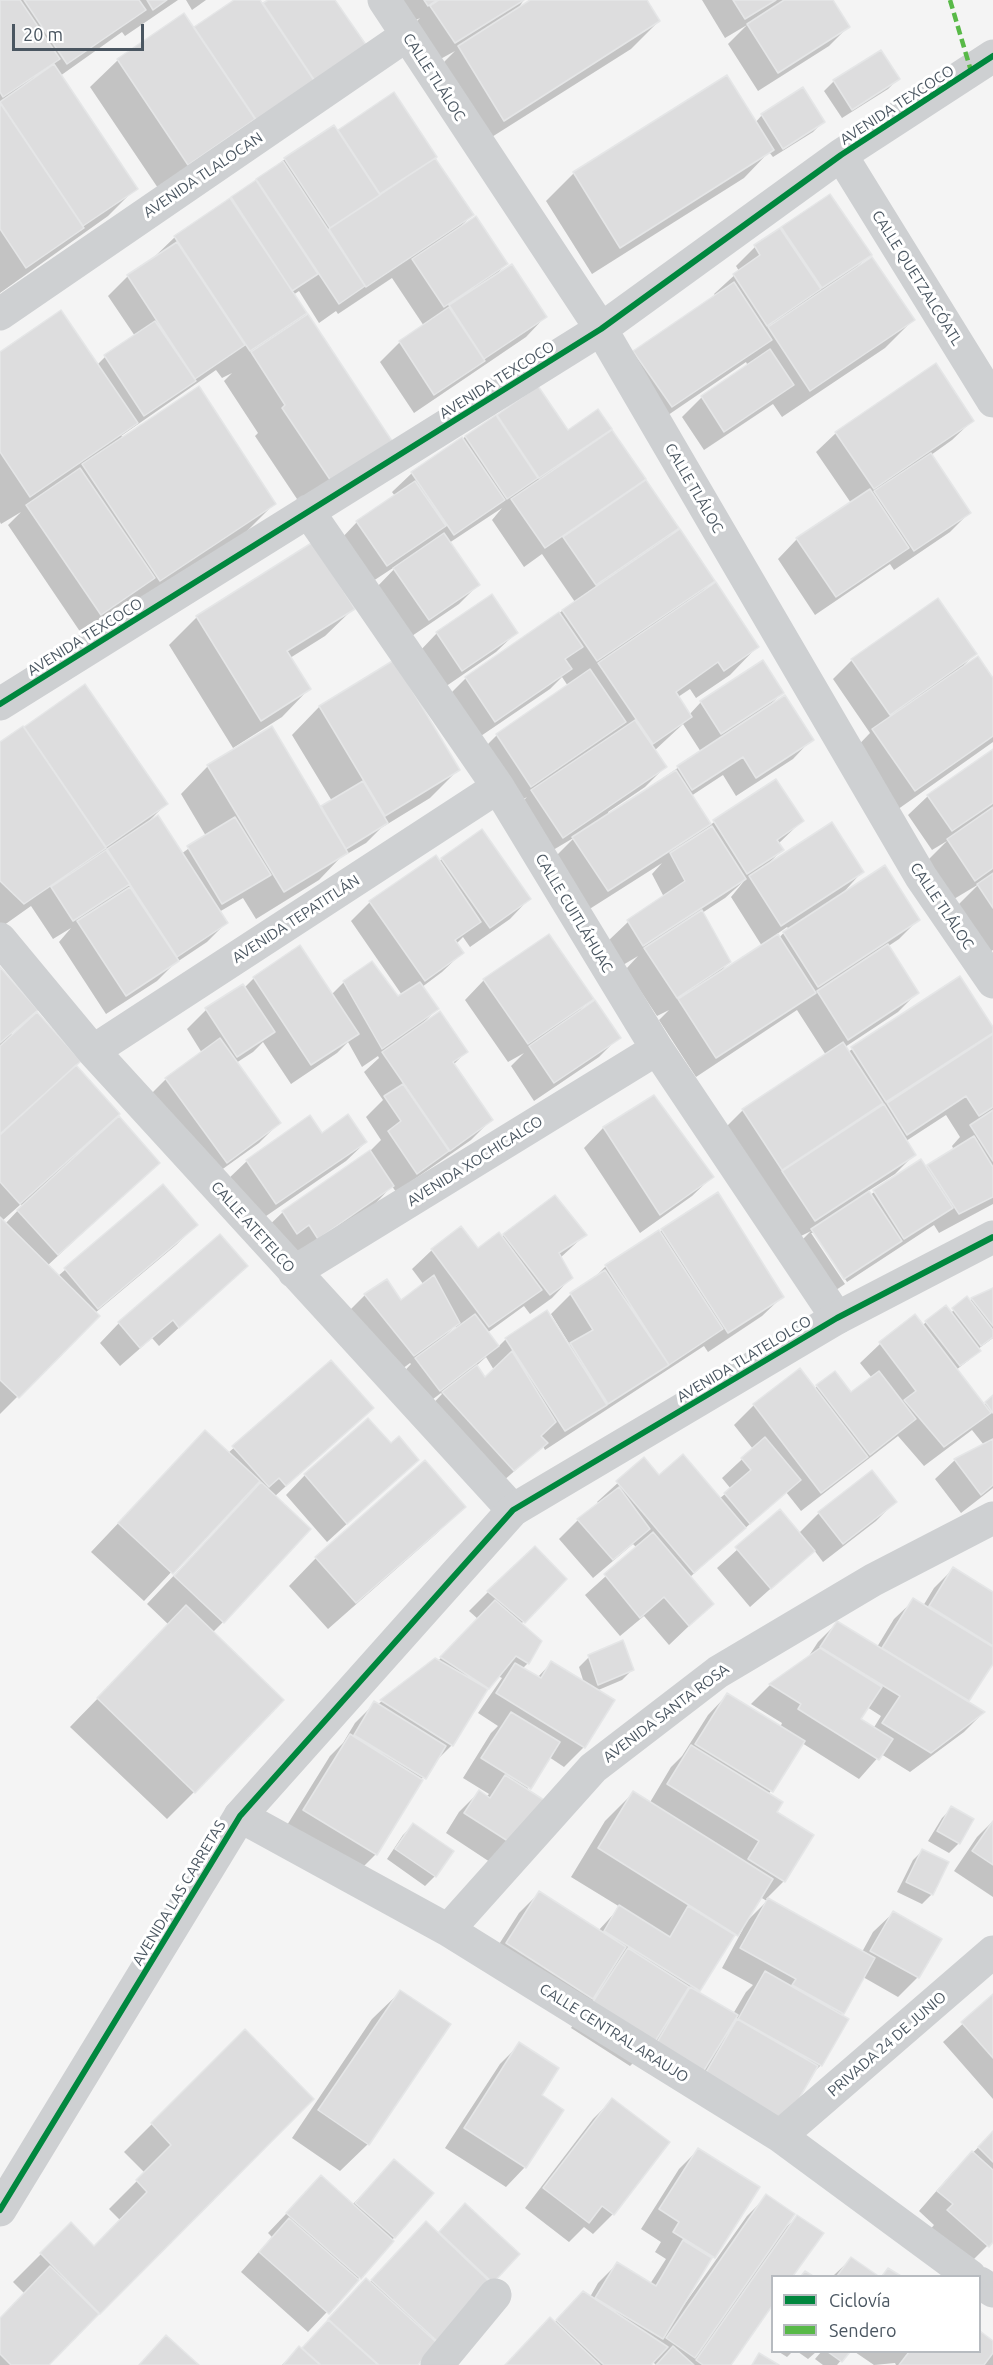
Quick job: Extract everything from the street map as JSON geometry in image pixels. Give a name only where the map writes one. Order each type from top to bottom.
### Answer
[{"type":"street","name":"CALLE TLÁLOC","points":[[384,0],[601,329],[921,877],[993,982]]},
{"type":"street","name":"AVENIDA TLALOCAN","points":[[0,314],[407,35]]},
{"type":"street","name":"AVENIDA TEXCOCO","points":[[0,704],[601,329],[841,155],[993,56]]},
{"type":"street","name":"CALLE QUETZALCÓATL","points":[[841,155],[993,401]]},
{"type":"street","name":"CALLE CUITLÁHUAC","points":[[308,511],[498,787],[657,1049],[837,1318]]},
{"type":"street","name":"AVENIDA TEPATITLÁN","points":[[93,1051],[498,787]]},
{"type":"street","name":"CALLE ATETELCO","points":[[0,939],[93,1051],[513,1510]]},
{"type":"street","name":"AVENIDA XOCHICALCO","points":[[294,1272],[657,1049]]},
{"type":"street","name":"AVENIDA TLATELOLCO","points":[[513,1510],[837,1318],[993,1237]]},
{"type":"street","name":"AVENIDA LAS CARRETAS","points":[[0,2210],[240,1816],[513,1510]]},
{"type":"street","name":"AVENIDA SANTA ROSA","points":[[448,1930],[593,1768],[718,1671],[873,1580],[993,1518]]},
{"type":"street","name":"CALLE CENTRAL ARAUJO","points":[[240,1816],[448,1930],[780,2136],[967,2275]]},
{"type":"street","name":"PRIVADA 24 DE JUNIO","points":[[780,2136],[993,1952]]},
{"type":"street","points":[[981,2281],[993,2269]]},
{"type":"street","points":[[437,2365],[495,2295]]},
{"type":"building","points":[[0,0],[20,0],[60,59],[3,97],[0,92]]},
{"type":"building","points":[[24,0],[139,0],[146,10],[67,64]]},
{"type":"building","points":[[147,0],[167,0],[153,10]]},
{"type":"building","points":[[234,0],[260,0],[315,82],[257,121],[194,27]]},
{"type":"building","points":[[268,0],[335,0],[369,49],[317,84],[263,3]]},
{"type":"building","points":[[424,0],[437,0],[428,6]]},
{"type":"building","points":[[439,0],[524,0],[455,43],[430,6]]},
{"type":"building","points":[[530,0],[647,0],[660,21],[504,121],[458,46]]},
{"type":"building","points":[[733,0],[776,0],[745,19]]},
{"type":"building","points":[[784,0],[833,0],[850,27],[778,73],[747,24]]},
{"type":"building","points":[[184,13],[255,119],[188,165],[117,59]]},
{"type":"building","points":[[881,50],[900,79],[852,110],[833,80]]},
{"type":"building","points":[[54,64],[138,189],[83,226],[0,102]]},
{"type":"building","points":[[727,75],[774,150],[620,248],[573,172]]},
{"type":"building","points":[[803,87],[825,122],[783,149],[761,114]]},
{"type":"building","points":[[394,92],[437,157],[380,194],[338,130]]},
{"type":"building","points":[[0,103],[84,228],[26,268],[0,229]]},
{"type":"building","points":[[334,125],[380,195],[330,228],[284,158]]},
{"type":"building","points":[[435,158],[474,215],[366,287],[329,229]]},
{"type":"building","points":[[283,161],[365,286],[339,304],[256,179]]},
{"type":"building","points":[[256,180],[318,274],[292,291],[231,197]]},
{"type":"building","points":[[830,194],[872,255],[822,288],[781,227]]},
{"type":"building","points":[[230,198],[307,313],[250,351],[174,236]]},
{"type":"building","points":[[476,216],[508,264],[444,307],[412,259]]},
{"type":"building","points":[[780,228],[821,289],[767,326],[733,274],[760,255],[754,245]]},
{"type":"building","points":[[177,242],[245,345],[195,379],[127,275]]},
{"type":"building","points":[[872,257],[915,320],[810,391],[768,327]]},
{"type":"building","points":[[512,264],[547,317],[484,359],[449,305]]},
{"type":"building","points":[[734,282],[772,340],[672,407],[633,351]]},
{"type":"building","points":[[449,307],[485,361],[434,395],[399,341]]},
{"type":"building","points":[[61,310],[138,423],[30,497],[0,452],[0,352]]},
{"type":"building","points":[[308,314],[392,441],[331,481],[282,408],[285,405],[251,352]]},
{"type":"building","points":[[155,321],[196,381],[144,416],[104,355]]},
{"type":"building","points":[[770,349],[794,385],[724,432],[701,396]]},
{"type":"building","points":[[936,363],[974,421],[874,489],[835,432]]},
{"type":"building","points":[[199,386],[276,504],[160,581],[82,464]]},
{"type":"building","points":[[538,386],[568,430],[598,409],[612,429],[539,478],[497,415]]},
{"type":"building","points":[[496,415],[538,478],[507,499],[465,436]]},
{"type":"building","points":[[612,430],[646,479],[545,548],[511,499]]},
{"type":"building","points":[[462,437],[505,500],[454,535],[411,472]]},
{"type":"building","points":[[931,453],[971,513],[914,551],[874,491]]},
{"type":"building","points":[[80,468],[155,578],[101,615],[26,505]]},
{"type":"building","points":[[646,480],[679,528],[596,585],[563,537]]},
{"type":"building","points":[[415,481],[446,526],[387,566],[356,521]]},
{"type":"building","points":[[870,489],[909,548],[836,597],[796,538]]},
{"type":"building","points":[[680,529],[715,581],[597,661],[562,610]]},
{"type":"building","points":[[444,533],[480,585],[429,620],[393,568]]},
{"type":"building","points":[[313,542],[355,609],[287,651],[311,689],[261,721],[196,616]]},
{"type":"building","points":[[716,582],[759,647],[724,671],[718,662],[676,692],[692,717],[653,744],[598,663]]},
{"type":"building","points":[[492,594],[518,633],[462,671],[436,632]]},
{"type":"building","points":[[938,598],[977,654],[890,715],[851,659]]},
{"type":"building","points":[[559,612],[583,647],[565,659],[572,669],[495,722],[465,677]]},
{"type":"building","points":[[978,656],[993,678],[993,736],[915,791],[872,729]]},
{"type":"building","points":[[394,660],[460,770],[385,816],[319,706]]},
{"type":"building","points":[[763,660],[784,693],[721,734],[700,701]]},
{"type":"building","points":[[590,669],[626,722],[531,787],[496,734]]},
{"type":"building","points":[[85,684],[168,804],[106,847],[24,727]]},
{"type":"building","points":[[785,695],[814,740],[756,778],[743,757],[692,790],[677,766]]},
{"type":"building","points":[[635,720],[667,767],[563,838],[531,790]]},
{"type":"building","points":[[23,726],[106,848],[24,904],[0,881],[0,742]]},
{"type":"building","points":[[272,726],[348,853],[284,892],[207,765]]},
{"type":"building","points":[[993,749],[993,803],[952,831],[927,795]]},
{"type":"building","points":[[676,770],[711,824],[608,891],[572,837]]},
{"type":"building","points":[[776,779],[804,821],[777,840],[784,850],[747,874],[713,820]]},
{"type":"building","points":[[363,781],[388,823],[346,849],[321,806]]},
{"type":"building","points":[[993,807],[993,868],[975,881],[947,839]]},
{"type":"building","points":[[158,815],[228,923],[177,957],[107,849]]},
{"type":"building","points":[[235,817],[271,875],[222,904],[187,846]]},
{"type":"building","points":[[832,822],[864,872],[781,926],[749,876]]},
{"type":"building","points":[[712,826],[746,879],[643,946],[627,920],[685,881],[670,853]]},
{"type":"building","points":[[482,829],[531,899],[490,928],[441,858]]},
{"type":"building","points":[[106,850],[130,884],[73,921],[51,887]]},
{"type":"building","points":[[436,855],[481,922],[455,940],[464,953],[425,981],[369,901]]},
{"type":"building","points":[[885,865],[920,920],[818,987],[783,932]]},
{"type":"building","points":[[993,873],[993,908],[977,884]]},
{"type":"building","points":[[130,887],[179,961],[126,996],[77,921]]},
{"type":"building","points":[[702,910],[731,962],[677,998],[644,948]]},
{"type":"building","points":[[549,934],[594,999],[528,1044],[483,979]]},
{"type":"building","points":[[778,934],[816,993],[716,1058],[678,999]]},
{"type":"building","points":[[888,944],[919,993],[848,1040],[817,991]]},
{"type":"building","points":[[300,945],[359,1034],[311,1065],[253,977]]},
{"type":"building","points":[[372,961],[398,996],[420,982],[439,1009],[382,1049],[343,981]]},
{"type":"building","points":[[0,967],[38,1010],[0,1043]]},
{"type":"building","points":[[960,976],[993,1027],[993,1033],[886,1102],[851,1047]]},
{"type":"building","points":[[243,984],[275,1032],[237,1057],[205,1008]]},
{"type":"building","points":[[595,1000],[621,1038],[554,1083],[529,1046]]},
{"type":"building","points":[[440,1011],[468,1052],[453,1062],[493,1120],[450,1151],[382,1052]]},
{"type":"building","points":[[37,1012],[81,1061],[0,1134],[0,1046]]},
{"type":"building","points":[[993,1034],[993,1107],[979,1116],[966,1096],[907,1135],[887,1103]]},
{"type":"building","points":[[220,1038],[281,1123],[227,1163],[165,1078]]},
{"type":"building","points":[[843,1042],[883,1103],[782,1170],[742,1109]]},
{"type":"building","points":[[76,1065],[120,1114],[20,1204],[0,1182],[0,1135]]},
{"type":"building","points":[[403,1084],[449,1151],[417,1174],[388,1131],[401,1121],[384,1096]]},
{"type":"building","points":[[654,1095],[714,1177],[660,1215],[603,1127]]},
{"type":"building","points":[[884,1104],[916,1155],[815,1221],[782,1171]]},
{"type":"building","points":[[993,1110],[993,1161],[970,1125]]},
{"type":"building","points":[[348,1114],[367,1142],[276,1204],[246,1160],[310,1115],[322,1133]]},
{"type":"building","points":[[119,1116],[160,1163],[58,1255],[17,1210]]},
{"type":"building","points":[[974,1136],[993,1167],[993,1197],[959,1214],[927,1165]]},
{"type":"building","points":[[370,1150],[394,1186],[318,1239],[309,1225],[297,1234],[282,1211]]},
{"type":"building","points":[[921,1159],[953,1208],[904,1239],[873,1190]]},
{"type":"building","points":[[163,1184],[198,1225],[98,1309],[64,1268]]},
{"type":"building","points":[[869,1191],[902,1241],[844,1279],[811,1229]]},
{"type":"building","points":[[718,1192],[784,1297],[728,1333],[661,1229]]},
{"type":"building","points":[[555,1195],[587,1235],[559,1253],[573,1278],[550,1295],[503,1234]]},
{"type":"building","points":[[0,1217],[100,1316],[19,1398],[0,1380]]},
{"type":"building","points":[[461,1226],[478,1248],[499,1232],[542,1290],[489,1327],[431,1249]]},
{"type":"building","points":[[659,1230],[723,1329],[669,1365],[605,1265]]},
{"type":"building","points":[[220,1234],[248,1266],[179,1328],[173,1320],[140,1348],[118,1322]]},
{"type":"building","points":[[605,1270],[669,1365],[608,1404],[570,1343],[593,1330],[570,1293]]},
{"type":"building","points":[[434,1275],[460,1323],[414,1356],[364,1294],[387,1279],[401,1300]]},
{"type":"building","points":[[993,1288],[993,1326],[971,1298]]},
{"type":"building","points":[[967,1296],[993,1330],[993,1337],[981,1346],[952,1308]]},
{"type":"building","points":[[946,1305],[981,1351],[960,1366],[925,1321]]},
{"type":"building","points":[[547,1310],[607,1405],[565,1431],[505,1338]]},
{"type":"building","points":[[475,1314],[499,1346],[440,1391],[415,1358]]},
{"type":"building","points":[[915,1314],[991,1413],[944,1447],[904,1400],[916,1391],[879,1342]]},
{"type":"building","points":[[512,1351],[556,1422],[541,1436],[548,1443],[514,1471],[442,1392],[477,1365],[485,1377]]},
{"type":"building","points":[[331,1360],[374,1408],[286,1486],[279,1478],[269,1487],[232,1446]]},
{"type":"building","points":[[800,1368],[868,1457],[821,1493],[753,1404]]},
{"type":"building","points":[[835,1371],[851,1392],[879,1371],[916,1419],[870,1455],[816,1385]]},
{"type":"building","points":[[993,1395],[993,1413],[985,1402]]},
{"type":"building","points":[[368,1418],[391,1443],[399,1436],[419,1460],[347,1524],[304,1474]]},
{"type":"building","points":[[205,1430],[260,1481],[173,1574],[118,1523]]},
{"type":"building","points":[[765,1437],[801,1480],[750,1524],[724,1493],[751,1470],[741,1458]]},
{"type":"building","points":[[993,1439],[993,1485],[981,1495],[954,1459]]},
{"type":"building","points":[[683,1454],[746,1528],[694,1573],[616,1481],[644,1457],[659,1475]]},
{"type":"building","points":[[425,1460],[466,1507],[356,1603],[315,1557]]},
{"type":"building","points":[[872,1470],[897,1502],[843,1544],[818,1512]]},
{"type":"building","points":[[261,1482],[311,1529],[224,1623],[174,1576]]},
{"type":"building","points":[[619,1487],[650,1529],[613,1560],[577,1519]]},
{"type":"building","points":[[780,1509],[815,1551],[771,1589],[735,1547]]},
{"type":"building","points":[[653,1532],[714,1604],[689,1626],[664,1597],[640,1618],[604,1574]]},
{"type":"building","points":[[535,1546],[567,1579],[525,1623],[487,1591]]},
{"type":"building","points":[[953,1567],[993,1592],[993,1646],[929,1606]]},
{"type":"building","points":[[913,1598],[993,1647],[993,1664],[969,1701],[882,1648]]},
{"type":"building","points":[[495,1600],[542,1641],[529,1664],[516,1656],[489,1689],[440,1657]]},
{"type":"building","points":[[186,1605],[284,1700],[195,1793],[97,1698]]},
{"type":"building","points":[[837,1621],[985,1712],[931,1753],[882,1723],[900,1696],[820,1647]]},
{"type":"building","points":[[623,1640],[634,1670],[598,1685],[588,1655]]},
{"type":"building","points":[[820,1648],[882,1687],[861,1719],[893,1739],[879,1760],[798,1709],[801,1704],[769,1684]]},
{"type":"building","points":[[435,1658],[488,1689],[453,1746],[380,1700]]},
{"type":"building","points":[[551,1661],[615,1700],[585,1748],[496,1693],[515,1663],[541,1678]]},
{"type":"building","points":[[727,1693],[805,1741],[773,1792],[695,1744]]},
{"type":"building","points":[[374,1701],[446,1746],[426,1779],[354,1735]]},
{"type":"building","points":[[511,1712],[560,1742],[531,1789],[481,1758]]},
{"type":"building","points":[[350,1734],[423,1780],[377,1855],[303,1810]]},
{"type":"building","points":[[691,1745],[783,1802],[777,1812],[814,1835],[785,1882],[748,1859],[759,1841],[667,1784]]},
{"type":"building","points":[[505,1775],[544,1800],[514,1845],[464,1813],[479,1790],[490,1798]]},
{"type":"building","points":[[633,1791],[773,1879],[738,1936],[598,1848]]},
{"type":"building","points":[[951,1806],[974,1819],[960,1844],[937,1831]]},
{"type":"building","points":[[993,1821],[993,1865],[972,1851]]},
{"type":"building","points":[[413,1823],[454,1851],[436,1877],[395,1849]]},
{"type":"building","points":[[922,1849],[949,1862],[933,1895],[906,1882]]},
{"type":"building","points":[[539,1891],[626,1947],[593,1999],[506,1943]]},
{"type":"building","points":[[768,1898],[875,1958],[844,2014],[792,1985],[796,1979],[740,1948]]},
{"type":"building","points":[[619,1905],[670,1937],[688,1906],[735,1935],[700,1991],[604,1931]]},
{"type":"building","points":[[893,1911],[942,1939],[919,1978],[870,1951]]},
{"type":"building","points":[[628,1948],[689,1987],[651,2048],[589,2008]]},
{"type":"building","points":[[765,1971],[849,2019],[822,2066],[738,2019]]},
{"type":"building","points":[[690,1987],[738,2015],[703,2072],[656,2044]]},
{"type":"building","points":[[400,1990],[451,2024],[369,2145],[318,2110]]},
{"type":"building","points":[[993,1994],[993,2058],[961,2022]]},
{"type":"building","points":[[737,2019],[818,2066],[786,2121],[705,2074]]},
{"type":"building","points":[[245,2029],[314,2099],[100,2314],[40,2253],[71,2222],[94,2246],[147,2192],[136,2180],[171,2145],[151,2123]]},
{"type":"building","points":[[519,2042],[559,2068],[542,2095],[564,2110],[526,2168],[464,2128]]},
{"type":"building","points":[[612,2098],[670,2142],[614,2215],[602,2206],[589,2223],[543,2188]]},
{"type":"building","points":[[993,2131],[993,2162],[978,2147]]},
{"type":"building","points":[[698,2148],[760,2187],[715,2258],[673,2232],[679,2222],[659,2209]]},
{"type":"building","points":[[972,2151],[993,2170],[993,2242],[989,2247],[947,2210],[953,2204],[937,2191]]},
{"type":"building","points":[[394,2159],[434,2193],[395,2238],[355,2203]]},
{"type":"building","points":[[321,2175],[394,2241],[361,2279],[286,2213]]},
{"type":"building","points":[[766,2194],[795,2214],[695,2358],[666,2338]]},
{"type":"building","points":[[465,2203],[520,2254],[493,2283],[439,2232]]},
{"type":"building","points":[[797,2215],[824,2233],[794,2275],[771,2275],[771,2307],[731,2365],[703,2365],[696,2360]]},
{"type":"building","points":[[289,2218],[359,2280],[329,2314],[259,2252]]},
{"type":"building","points":[[426,2221],[492,2284],[438,2342],[371,2280]]},
{"type":"building","points":[[683,2240],[712,2258],[663,2339],[595,2298],[617,2262],[656,2286]]},
{"type":"building","points":[[851,2257],[877,2275],[838,2275]]},
{"type":"building","points":[[50,2266],[99,2314],[49,2365],[11,2365],[0,2354],[0,2318]]},
{"type":"building","points":[[888,2268],[899,2275],[883,2275]]},
{"type":"building","points":[[366,2278],[437,2343],[418,2365],[379,2365],[328,2319]]},
{"type":"building","points":[[583,2291],[668,2347],[651,2365],[604,2365],[556,2320]]},
{"type":"building","points":[[550,2317],[600,2365],[505,2365]]},
{"type":"building","points":[[328,2320],[378,2365],[321,2365],[302,2348]]},
{"type":"building","points":[[981,2332],[993,2341],[993,2353],[984,2365],[899,2365],[908,2353],[981,2353]]},
{"type":"building","points":[[166,2335],[199,2365],[139,2365]]},
{"type":"building","points":[[299,2346],[320,2365],[283,2365]]},
{"type":"building","points":[[673,2346],[694,2365],[656,2365]]},
{"type":"building","points":[[759,2353],[779,2365],[752,2365]]},
{"type":"building","points":[[829,2353],[849,2353],[842,2362]]},
{"type":"marked path","points":[[950,0],[971,71]]},
{"type":"cycle path","points":[[0,704],[601,329],[841,155],[993,56]]},
{"type":"cycle path","points":[[0,2210],[240,1816],[513,1510],[837,1318],[993,1237]]}]
